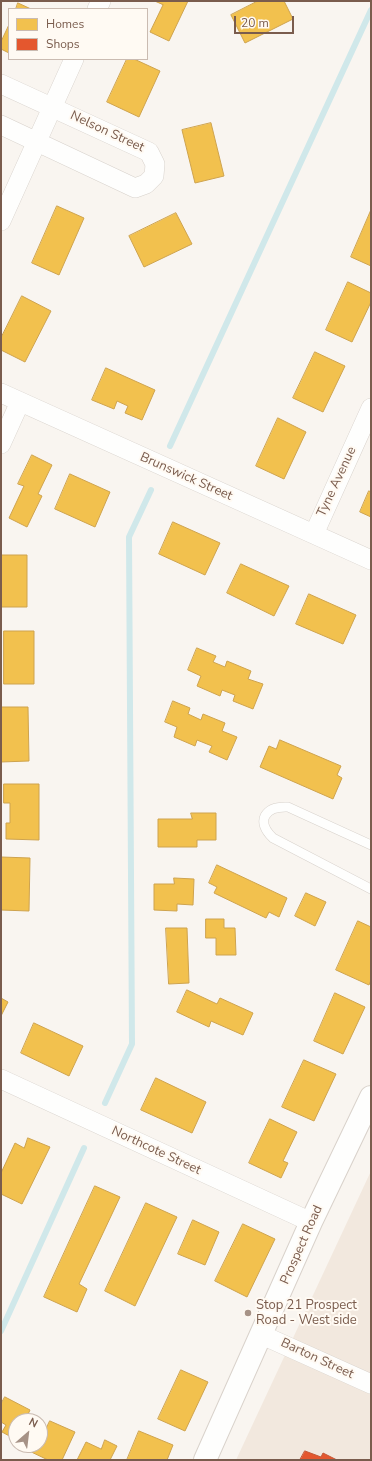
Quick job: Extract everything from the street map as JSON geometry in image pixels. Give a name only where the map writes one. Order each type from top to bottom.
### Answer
[{"type":"main road","name":"Prospect Road","points":[[205,1460],[262,1335],[311,1222],[371,1097]]},
{"type":"street","points":[[1,221],[74,60]]},
{"type":"street","name":"Nelson Street","points":[[1,84],[149,152],[155,164],[154,176],[146,184],[135,188],[1,126]]},
{"type":"street","name":"Brunswick Street","points":[[1,393],[371,560]]},
{"type":"street","points":[[1,444],[20,402]]},
{"type":"street","name":"Tyne Avenue","points":[[314,534],[371,408]]},
{"type":"street","name":"Northcote Street","points":[[1,1079],[311,1222]]},
{"type":"street","name":"Barton Street","points":[[262,1335],[371,1384]]},
{"type":"lane","points":[[371,845],[288,807],[276,806],[268,811],[264,817],[263,823],[265,831],[273,838],[371,889]]},
{"type":"shaded area","points":[[371,1171],[371,1460],[236,1460]]},
{"type":"building: Homes","points":[[155,1],[188,1],[169,41],[150,32],[163,5]]},
{"type":"building: Homes","points":[[258,1],[284,1],[293,19],[245,43],[231,15]]},
{"type":"building: Homes","points":[[18,3],[29,8],[16,8]]},
{"type":"building: Homes","points":[[8,27],[8,52],[1,49],[1,42]]},
{"type":"building: Homes","points":[[127,60],[136,60],[160,71],[139,117],[107,102]]},
{"type":"building: Homes","points":[[211,123],[224,176],[195,183],[182,130]]},
{"type":"building: Homes","points":[[57,206],[84,218],[59,275],[32,263]]},
{"type":"building: Homes","points":[[371,210],[371,266],[351,257]]},
{"type":"building: Homes","points":[[176,213],[192,244],[144,267],[129,236]]},
{"type":"building: Homes","points":[[348,282],[371,293],[371,302],[352,342],[326,330]]},
{"type":"building: Homes","points":[[22,296],[51,311],[25,362],[1,350],[1,338]]},
{"type":"building: Homes","points":[[315,352],[345,366],[323,412],[293,398]]},
{"type":"building: Homes","points":[[106,368],[155,390],[142,420],[125,413],[128,406],[117,401],[114,409],[92,400]]},
{"type":"building: Homes","points":[[278,418],[306,432],[284,479],[256,466]]},
{"type":"building: Homes","points":[[32,455],[52,465],[38,494],[42,496],[27,527],[9,518],[24,486],[18,484]]},
{"type":"building: Homes","points":[[70,474],[110,492],[95,527],[55,509]]},
{"type":"building: Homes","points":[[369,491],[371,492],[371,517],[360,512]]},
{"type":"building: Homes","points":[[173,522],[220,543],[205,575],[159,554]]},
{"type":"building: Homes","points":[[1,555],[27,555],[27,607],[1,607]]},
{"type":"building: Homes","points":[[241,564],[289,586],[274,616],[227,593]]},
{"type":"building: Homes","points":[[309,594],[356,615],[343,644],[296,624]]},
{"type":"building: Homes","points":[[4,631],[34,631],[34,684],[4,684]]},
{"type":"building: Homes","points":[[197,648],[216,656],[213,662],[225,667],[227,661],[251,671],[248,679],[263,684],[253,709],[233,701],[235,695],[222,690],[220,696],[197,686],[201,676],[188,670]]},
{"type":"building: Homes","points":[[173,701],[190,708],[188,714],[201,720],[203,714],[225,723],[222,731],[237,737],[227,760],[209,752],[212,746],[197,740],[195,746],[174,737],[177,727],[165,722]]},
{"type":"building: Homes","points":[[1,707],[28,707],[29,761],[1,762]]},
{"type":"building: Homes","points":[[280,740],[341,766],[337,775],[342,778],[333,799],[260,767],[269,746],[276,749]]},
{"type":"building: Homes","points":[[4,784],[39,784],[39,840],[6,839],[6,823],[10,823],[10,803],[4,803]]},
{"type":"building: Homes","points":[[191,813],[216,813],[216,840],[197,840],[197,847],[158,847],[158,819],[192,819]]},
{"type":"building: Homes","points":[[1,857],[30,858],[29,911],[1,910]]},
{"type":"building: Homes","points":[[217,865],[287,898],[279,917],[269,912],[266,918],[214,893],[217,887],[209,883]]},
{"type":"building: Homes","points":[[174,878],[194,879],[193,905],[177,904],[177,911],[154,910],[154,884],[174,884]]},
{"type":"building: Homes","points":[[306,893],[326,902],[315,926],[295,916]]},
{"type":"building: Homes","points":[[206,919],[224,919],[224,928],[235,928],[236,955],[216,955],[216,938],[206,938]]},
{"type":"building: Homes","points":[[358,921],[371,927],[371,980],[369,985],[336,970]]},
{"type":"building: Homes","points":[[166,928],[187,928],[189,983],[169,984]]},
{"type":"building: Homes","points":[[187,990],[217,1004],[220,998],[253,1013],[243,1035],[211,1021],[209,1027],[177,1012]]},
{"type":"building: Homes","points":[[335,993],[365,1007],[343,1054],[314,1041]]},
{"type":"building: Homes","points":[[1,998],[8,1002],[1,1016]]},
{"type":"building: Homes","points":[[34,1023],[83,1046],[69,1076],[21,1053]]},
{"type":"building: Homes","points":[[304,1060],[336,1074],[314,1121],[282,1107]]},
{"type":"building: Homes","points":[[156,1078],[206,1102],[192,1133],[141,1110]]},
{"type":"building: Homes","points":[[270,1119],[297,1132],[283,1161],[288,1163],[281,1178],[249,1163]]},
{"type":"building: Homes","points":[[28,1138],[50,1147],[22,1204],[1,1194],[1,1173],[15,1143],[24,1148]]},
{"type":"building: Homes","points":[[95,1186],[120,1197],[79,1284],[87,1289],[77,1312],[44,1297]]},
{"type":"building: Homes","points":[[146,1203],[177,1217],[135,1306],[105,1291]]},
{"type":"building: Homes","points":[[193,1220],[219,1232],[205,1265],[178,1254]]},
{"type":"building: Homes","points":[[243,1224],[275,1239],[247,1297],[215,1281]]},
{"type":"building: Homes","points":[[181,1370],[208,1382],[185,1431],[158,1419]]},
{"type":"building: Homes","points":[[5,1397],[30,1410],[29,1413],[8,1413],[8,1435],[2,1432],[6,1425],[1,1422],[1,1404]]},
{"type":"building: Homes","points":[[50,1421],[75,1432],[62,1460],[48,1460],[33,1453],[48,1453],[48,1425]]},
{"type":"building: Homes","points":[[139,1431],[173,1445],[167,1460],[127,1460]]},
{"type":"building: Homes","points":[[105,1440],[117,1446],[110,1460],[77,1460],[86,1442],[101,1449]]},
{"type":"building: Shops","points":[[305,1451],[321,1457],[323,1453],[337,1460],[300,1460]]},
{"type":"waterway","points":[[170,446],[371,10]]},
{"type":"waterway","points":[[105,1103],[132,1044],[129,537],[151,490]]},
{"type":"waterway","points":[[1,1331],[84,1148]]},
{"type":"place","name":"Stop 21 Prospect Road - West side","points":[[248,1313]]}]
